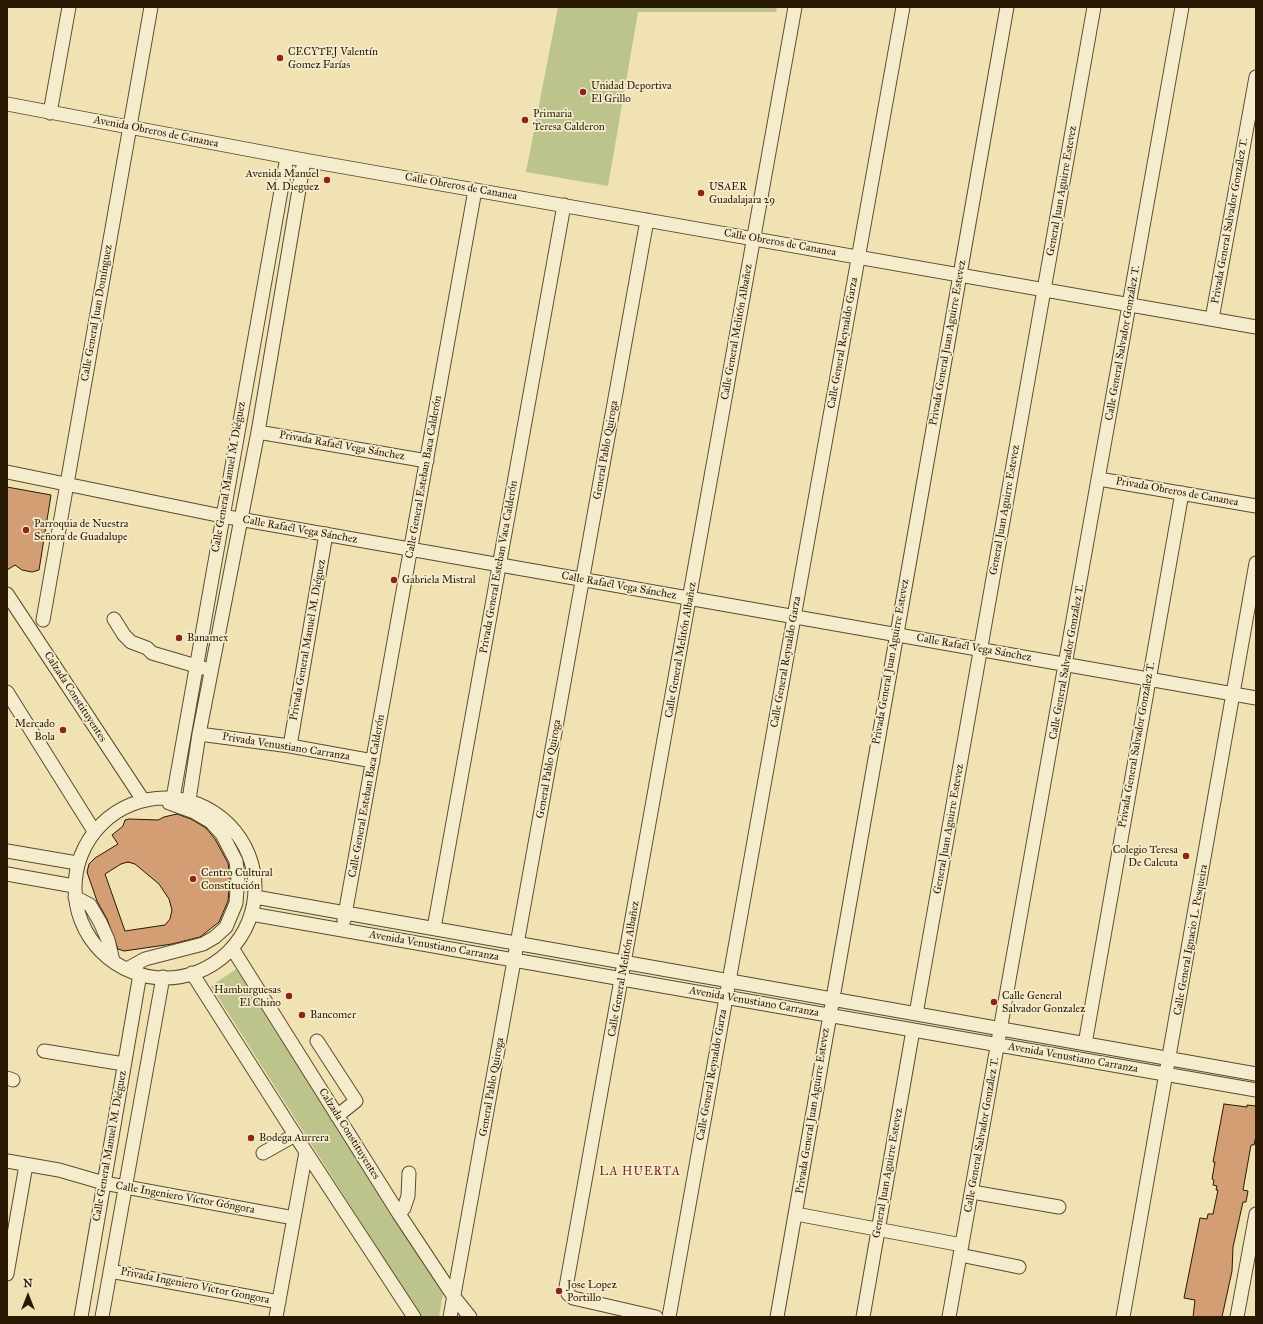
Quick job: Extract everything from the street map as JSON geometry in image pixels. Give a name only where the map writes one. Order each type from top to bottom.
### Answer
[{"type":"street","points":[[50,113],[69,7]]},
{"type":"street","name":"Calle General Juan Domínguez","points":[[43,620],[151,7]]},
{"type":"street","name":"Calle General Melitón Albañez","points":[[656,1317],[573,1298],[568,1294],[566,1287],[795,7]]},
{"type":"street","name":"Calle General Reynaldo Garza","points":[[669,1317],[903,7]]},
{"type":"street","name":"Privada General Juan Aguirre Estevez","points":[[777,1317],[796,1214],[831,999],[1007,7]]},
{"type":"street","name":"General Juan Aguirre Estevez","points":[[916,1014],[1094,7]]},
{"type":"street","name":"Calle General Salvador González T.","points":[[949,1317],[1182,7]]},
{"type":"street","name":"Privada General Salvador González T.","points":[[1212,319],[1256,77]]},
{"type":"street","name":"Avenida Obreros de Cananea","points":[[7,104],[304,160]]},
{"type":"street","name":"Calle General Manuel M. Diéguez","points":[[173,798],[286,156]]},
{"type":"street","name":"Calle Obreros de Cananea","points":[[304,160],[1256,327]]},
{"type":"street","name":"Calle General Manuel M. Diéguez","points":[[188,800],[199,734],[258,432],[304,160]]},
{"type":"street","name":"Calle General Esteban Baca Calderón","points":[[343,930],[475,190]]},
{"type":"street","name":"Privada General Esteban Vaca Calderón","points":[[434,928],[564,205]]},
{"type":"street","name":"General Pablo Quiroga","points":[[450,1317],[647,220]]},
{"type":"street","name":"Privada Rafaél Vega Sánchez","points":[[258,432],[427,461]]},
{"type":"street","name":"Calle Rafaél Vega Sánchez","points":[[7,472],[222,516],[1256,698]]},
{"type":"street","name":"Privada Obreros de Cananea","points":[[1099,479],[1256,506]]},
{"type":"street","name":"Privada General Salvador González T.","points":[[1085,1044],[1182,493]]},
{"type":"street","name":"Privada General Manuel M. Diéguez","points":[[290,746],[326,534]]},
{"type":"street","name":"Calle General Ignacio L. Pesqueira","points":[[1123,1317],[1170,1058],[1256,563]]},
{"type":"street","name":"Calzada Constituyentes","points":[[7,594],[143,800]]},
{"type":"street","points":[[114,619],[131,642],[147,648],[154,647],[197,662],[213,665]]},
{"type":"street","points":[[7,692],[94,831]]},
{"type":"street","name":"Privada Venustiano Carranza","points":[[199,734],[290,746],[373,761]]},
{"type":"street","points":[[173,798],[188,800],[205,806],[218,815],[235,831],[247,851],[254,874],[255,897],[251,914],[242,936],[232,948],[206,968],[192,973],[163,978],[140,974],[127,969],[113,961],[100,950],[86,931],[77,910],[75,891],[78,863],[84,846],[94,831],[116,812],[143,800],[158,799],[173,798]]},
{"type":"street","points":[[127,969],[145,959],[202,944],[215,937],[226,927],[236,903],[238,877],[236,861],[222,834],[211,822],[194,812],[158,799]]},
{"type":"street","points":[[7,851],[78,863]]},
{"type":"street","points":[[7,874],[75,891]]},
{"type":"street","name":"Avenida Venustiano Carranza","points":[[255,897],[1256,1074]]},
{"type":"street","name":"Avenida Venustiano Carranza","points":[[251,914],[1256,1090]]},
{"type":"street","name":"Calzada Constituyentes","points":[[232,948],[399,1214],[454,1297],[470,1317]]},
{"type":"street","points":[[192,973],[295,1135],[414,1317]]},
{"type":"street","name":"Calle General Manuel M. Diéguez","points":[[81,1317],[140,974]]},
{"type":"street","name":"Calle General Manuel M. Diéguez","points":[[102,1317],[163,978]]},
{"type":"street","name":"General Juan Aguirre Estevez","points":[[863,1317],[913,1030]]},
{"type":"street","points":[[317,1041],[356,1101],[337,1116]]},
{"type":"street","points":[[44,1051],[124,1064]]},
{"type":"street","points":[[263,1153],[295,1135]]},
{"type":"street","points":[[276,1317],[306,1152]]},
{"type":"street","name":"Calle Ingeniero Víctor Góngora","points":[[7,1161],[59,1170],[104,1183],[294,1218]]},
{"type":"street","points":[[7,1274],[26,1164]]},
{"type":"street","points":[[399,1214],[404,1208],[408,1196],[409,1174]]},
{"type":"street","points":[[972,1192],[1059,1207]]},
{"type":"street","points":[[796,1214],[878,1229],[961,1250],[1019,1267]]},
{"type":"street","points":[[1238,1317],[1256,1214]]},
{"type":"street","name":"Privada Ingeniero Víctor Gongora","points":[[110,1271],[279,1302]]},
{"type":"green space","name":"Unidad Deportiva El Grillo","points":[[558,7],[777,7],[776,12],[638,12],[608,186],[526,172]]},
{"type":"green space","points":[[236,969],[443,1294],[439,1317],[421,1317],[211,986]]},
{"type":"building","name":"Parroquia de Nuestra Señora de Guadalupe","points":[[7,487],[51,495],[39,570],[32,572],[22,570],[15,565],[7,570]]},
{"type":"building","name":"Centro Cultural Constitución","points":[[177,814],[191,819],[206,828],[215,839],[228,863],[230,877],[228,901],[219,922],[200,937],[172,944],[124,951],[118,949],[107,919],[97,901],[87,872],[89,864],[95,858],[118,844],[112,835],[123,826],[125,820],[158,820]],"holes":[[[128,862],[135,864],[159,884],[169,899],[172,910],[170,919],[165,925],[125,931],[105,874],[121,864]]]},
{"type":"building","points":[[1224,1104],[1247,1107],[1247,1105],[1256,1106],[1256,1136],[1254,1145],[1251,1145],[1243,1190],[1248,1191],[1246,1202],[1243,1202],[1233,1247],[1232,1271],[1222,1317],[1193,1317],[1195,1300],[1184,1298],[1200,1218],[1207,1219],[1208,1214],[1213,1214],[1218,1190],[1216,1190],[1217,1186],[1213,1185],[1214,1180],[1212,1179],[1215,1162],[1213,1162]]},
{"type":"place","name":"CECYTEJ Valentín Gomez Farías","points":[[280,58]]},
{"type":"place","name":"Unidad Deportiva El Grillo","points":[[583,92]]},
{"type":"place","name":"Primaria Teresa Calderon","points":[[525,120]]},
{"type":"place","name":"Avenida Manuel M. Dieguez","points":[[327,180]]},
{"type":"place","name":"USAER Guadalajara 29","points":[[701,193]]},
{"type":"place","name":"Parroquia de Nuestra Señora de Guadalupe","points":[[26,530]]},
{"type":"place","name":"Gabriela Mistral","points":[[394,580]]},
{"type":"place","name":"Banamex","points":[[179,638]]},
{"type":"place","name":"Mercado Bola","points":[[63,730]]},
{"type":"place","name":"Colegio Teresa De Calcuta","points":[[1186,856]]},
{"type":"place","name":"Centro Cultural Constitución","points":[[193,879]]},
{"type":"place","name":"Hamburguesas El Chino","points":[[289,996]]},
{"type":"place","name":"Calle General Salvador Gonzalez","points":[[994,1002]]},
{"type":"place","name":"Bancomer","points":[[302,1015]]},
{"type":"place","name":"Bodega Aurrera","points":[[251,1138]]},
{"type":"place","name":"Jose Lopez Portillo","points":[[559,1291]]},
{"type":"district","name":"LA HUERTA","points":[[640,1172]]}]
